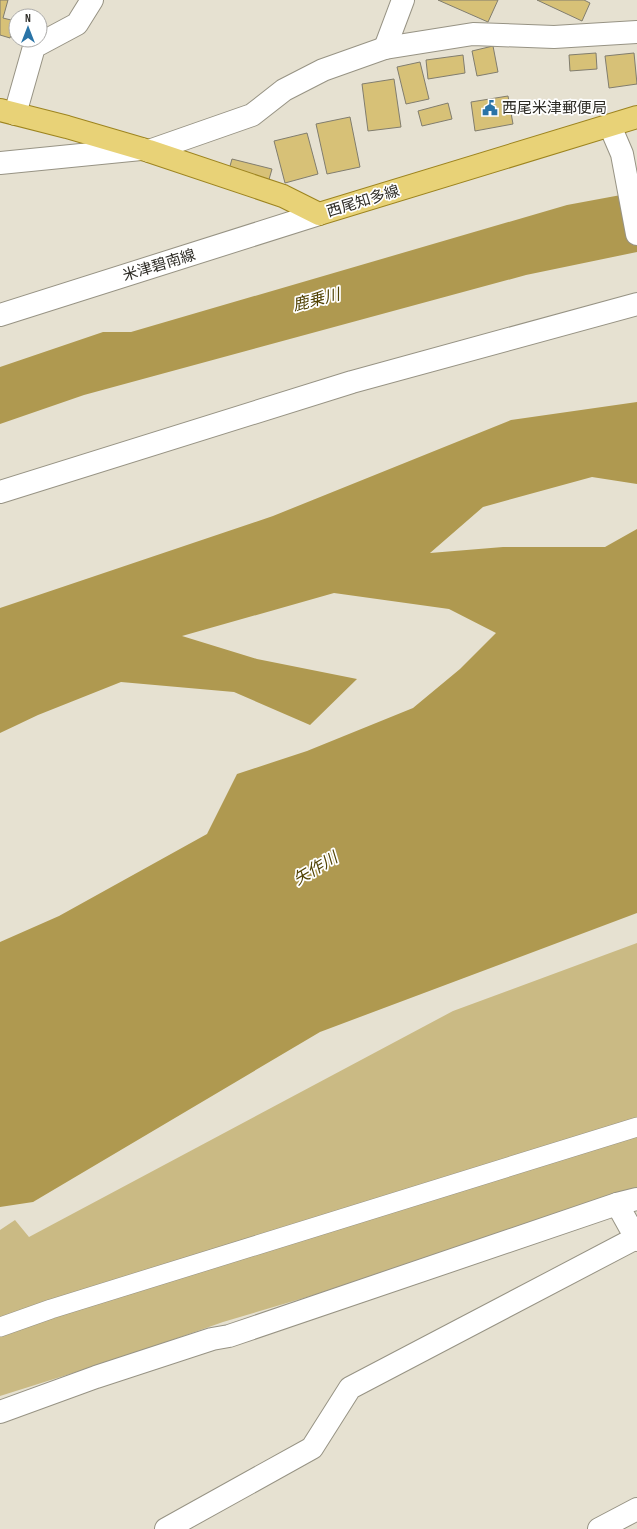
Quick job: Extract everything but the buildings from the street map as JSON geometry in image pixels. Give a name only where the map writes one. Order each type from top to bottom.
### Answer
[{"type":"main road","name":"西尾知多線","points":[[7,112],[67,127],[145,150],[283,196],[319,214],[637,118]]},
{"type":"street","points":[[7,112],[34,47],[77,24],[92,0]]},
{"type":"street","points":[[385,48],[403,0]]},
{"type":"street","points":[[0,163],[145,150],[252,115],[284,90],[323,70],[385,48],[473,34],[554,37],[637,32]]},
{"type":"street","points":[[610,126],[622,154],[637,234]]},
{"type":"street","name":"米津碧南線","points":[[0,315],[319,214]]},
{"type":"street","points":[[0,492],[352,382],[637,304]]},
{"type":"street","points":[[0,1327],[51,1309],[637,1127]]},
{"type":"street","points":[[0,1412],[96,1377],[212,1339],[229,1336],[627,1202],[636,1239],[350,1388],[312,1448],[166,1529]]},
{"type":"street","points":[[599,1529],[637,1509]]},
{"type":"shaded area","points":[[637,943],[637,1196],[223,1322],[124,1357],[0,1396],[0,1230],[15,1220],[29,1237],[453,1011]]},
{"type":"water","name":"鹿乗川","points":[[637,192],[637,252],[526,275],[84,395],[0,424],[0,367],[103,332],[131,332],[567,205]]},
{"type":"water","name":"矢作川","points":[[637,402],[637,484],[592,477],[483,507],[430,553],[503,547],[605,547],[637,529],[637,913],[320,1032],[33,1202],[0,1207],[0,942],[59,916],[207,834],[237,774],[307,751],[413,708],[460,669],[496,633],[449,609],[334,593],[182,636],[257,659],[357,679],[310,725],[234,692],[121,682],[38,715],[0,733],[0,608],[273,516],[511,420]]},
{"type":"place","name":"西尾米津郵便局","points":[[490,108]]}]
